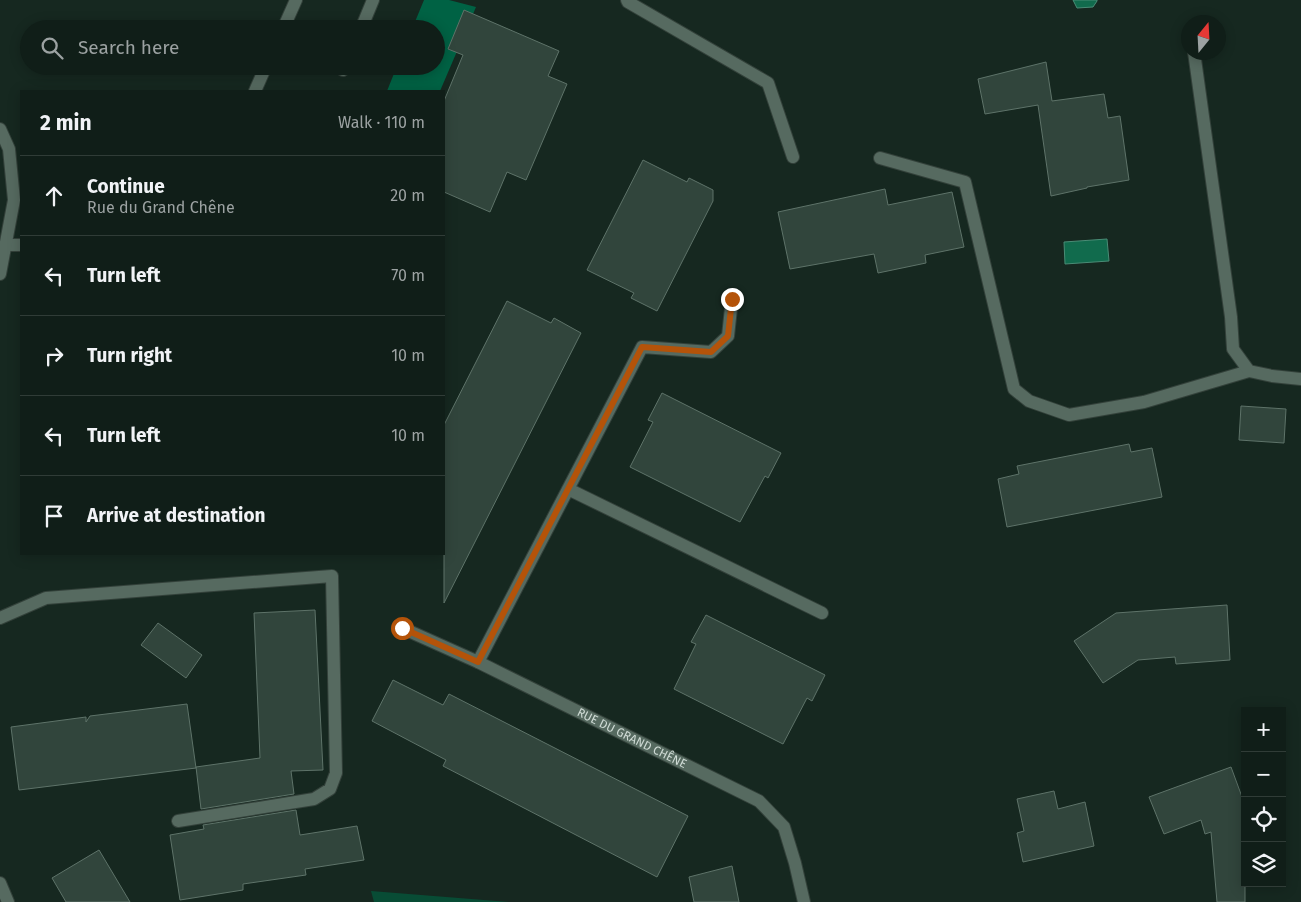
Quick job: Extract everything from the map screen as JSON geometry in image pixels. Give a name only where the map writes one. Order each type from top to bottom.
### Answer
[{"type":"street","points":[[287,20],[296,0]]},
{"type":"street","points":[[365,20],[373,0]]},
{"type":"street","points":[[627,0],[768,83],[793,157]]},
{"type":"street","points":[[1195,60],[1234,349],[1249,371]]},
{"type":"street","points":[[255,90],[262,75]]},
{"type":"street","points":[[0,129],[9,149],[14,200],[0,274]]},
{"type":"street","points":[[880,158],[965,182],[1014,389],[1029,401],[1069,415],[1144,402],[1249,371],[1301,379]]},
{"type":"street","points":[[5,245],[20,245]]},
{"type":"street","points":[[478,662],[642,347],[711,352],[728,336],[732,299]]},
{"type":"street","points":[[568,489],[822,614]]},
{"type":"street","points":[[0,618],[46,598],[332,576],[336,774],[330,789],[314,799],[178,821]]},
{"type":"street","name":"RUE DU GRAND CHÊNE","points":[[402,628],[478,662],[759,801],[784,827],[804,902]]},
{"type":"shaded area","points":[[424,0],[449,0],[476,7],[440,90],[387,90],[393,75],[445,75],[445,20],[416,20]]},
{"type":"shaded area","points":[[1073,0],[1097,1],[1093,7],[1077,8]]},
{"type":"shaded area","points":[[1107,239],[1109,261],[1065,264],[1064,242]]},
{"type":"shaded area","points":[[371,891],[509,902],[374,902]]},
{"type":"building","points":[[464,10],[559,51],[548,76],[567,84],[526,180],[507,172],[490,212],[445,192],[445,99],[463,55],[448,49]]},
{"type":"building","points":[[1046,62],[1052,101],[1104,94],[1108,118],[1120,116],[1129,180],[1087,187],[1051,196],[1038,105],[985,114],[978,79]]},
{"type":"building","points":[[643,160],[687,182],[689,178],[713,190],[713,201],[657,311],[631,298],[634,293],[587,270]]},
{"type":"building","points":[[885,189],[888,205],[952,192],[964,247],[925,255],[926,263],[878,273],[874,254],[790,269],[778,212]]},
{"type":"building","points":[[507,301],[551,323],[554,318],[581,333],[444,603],[445,555],[445,423]]},
{"type":"building","points":[[662,393],[781,453],[768,478],[765,476],[740,522],[630,467],[653,422],[648,420]]},
{"type":"building","points":[[1241,406],[1286,409],[1284,443],[1239,440]]},
{"type":"building","points":[[1129,444],[1131,452],[1152,448],[1162,497],[1007,527],[998,479],[1019,474],[1017,466]]},
{"type":"building","points":[[1227,605],[1230,660],[1176,664],[1175,657],[1138,660],[1103,683],[1074,641],[1116,613]]},
{"type":"building","points":[[315,610],[323,770],[291,771],[294,794],[201,809],[196,767],[260,758],[254,613]]},
{"type":"building","points":[[706,615],[825,675],[812,701],[807,698],[783,744],[674,689],[696,644],[691,642]]},
{"type":"building","points":[[158,623],[202,655],[186,678],[141,645]]},
{"type":"building","points":[[393,680],[443,705],[449,694],[688,816],[657,877],[443,766],[446,760],[372,721]]},
{"type":"building","points":[[187,704],[196,768],[19,790],[11,727],[86,717],[86,722],[90,716]]},
{"type":"building","points":[[1231,767],[1241,794],[1241,887],[1245,887],[1245,902],[1217,902],[1211,832],[1205,834],[1201,820],[1164,834],[1149,797]]},
{"type":"building","points":[[1054,791],[1058,809],[1085,802],[1094,846],[1023,862],[1017,833],[1024,831],[1017,799]]},
{"type":"building","points":[[296,810],[300,835],[357,826],[364,860],[305,869],[306,875],[243,884],[243,890],[180,900],[170,835],[204,829],[203,825]]},
{"type":"building","points":[[99,850],[130,902],[66,902],[52,878]]},
{"type":"building","points":[[732,866],[739,902],[694,902],[689,877]]},
{"type":"route","points":[[402,628],[478,662],[642,347],[711,352],[728,336],[732,299]]}]
